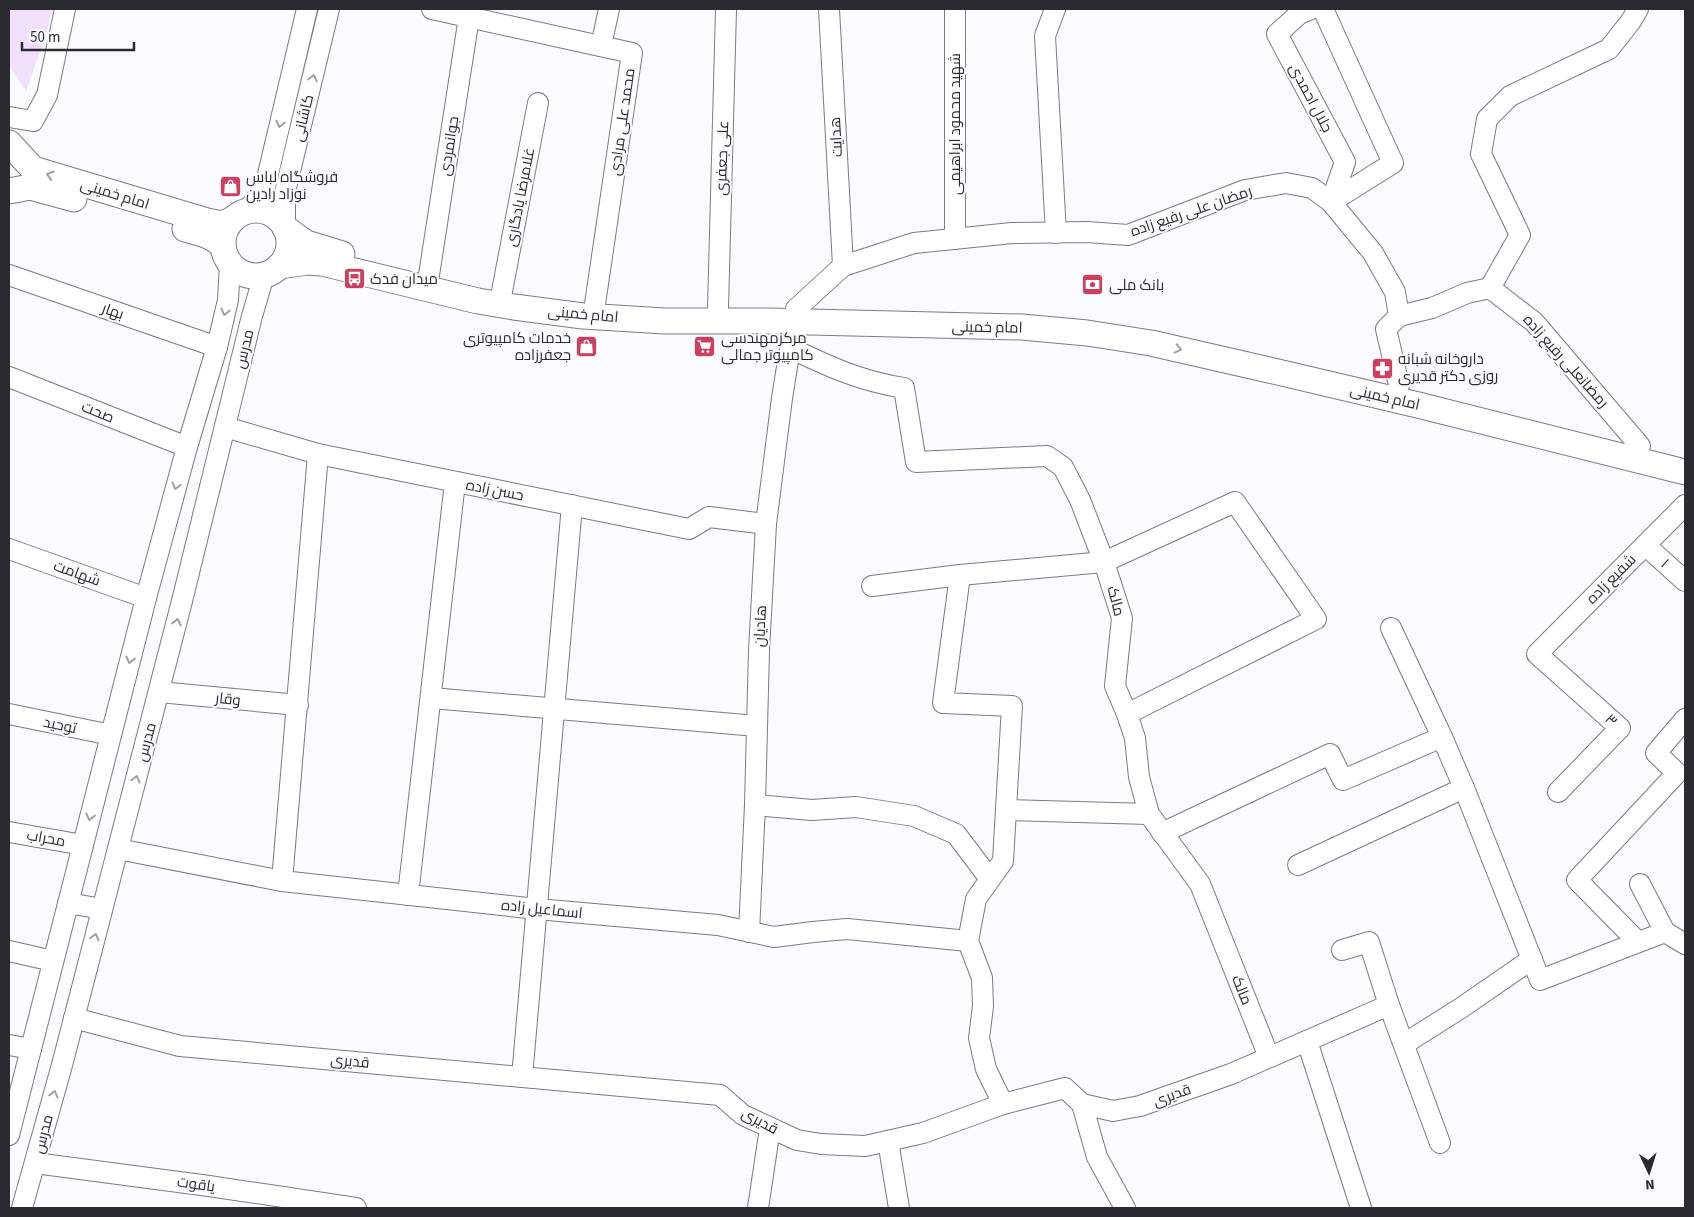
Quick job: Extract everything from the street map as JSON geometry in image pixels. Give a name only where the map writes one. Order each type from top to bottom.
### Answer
[{"type":"main road","name":"امام خمینی","points":[[9,143],[33,169],[207,221],[222,224],[239,215]]},
{"type":"main road","points":[[9,149],[9,167]]},
{"type":"main road","name":"امام خمینی","points":[[9,191],[30,187],[208,235],[226,255]]},
{"type":"main road","points":[[256,210],[266,211],[275,215],[286,228],[289,240],[285,259],[272,270],[251,276],[240,272],[226,255],[226,228],[239,215],[256,210]]},
{"type":"main road","name":"امام خمینی","points":[[286,228],[306,243],[322,249],[502,291],[595,304],[718,308],[795,316],[1040,328],[1087,333],[1151,343],[1637,453],[1685,458]]},
{"type":"main road","name":"امام خمینی","points":[[272,270],[308,262],[322,263],[478,301],[583,316],[665,321],[795,316],[886,308],[1064,316],[1153,327],[1399,385],[1637,453],[1685,472]]},
{"type":"street","points":[[9,118],[33,121],[47,95],[65,9]]},
{"type":"street","name":"کاشانی","points":[[239,215],[265,187],[307,9]]},
{"type":"street","name":"کاشانی","points":[[286,228],[285,192],[329,9]]},
{"type":"street","name":"محمد علی مرادی","points":[[432,9],[632,53],[595,304]]},
{"type":"street","points":[[601,46],[609,9]]},
{"type":"street","name":"علی جعفری","points":[[718,308],[726,9]]},
{"type":"street","name":"هدایت","points":[[829,9],[842,266]]},
{"type":"street","name":"شهید محمود ابراهیمی","points":[[955,9],[955,239]]},
{"type":"street","points":[[1054,9],[1045,36],[1056,233]]},
{"type":"street","name":"جلال احمدی","points":[[1311,9],[1299,14],[1277,34],[1345,162],[1331,202]]},
{"type":"street","points":[[1323,9],[1393,163],[1331,202]]},
{"type":"street","points":[[1399,385],[1386,329],[1399,316],[1432,308],[1467,293],[1490,288],[1520,235],[1481,154],[1487,119],[1510,96],[1609,49],[1638,9]]},
{"type":"street","name":"جوانمردی","points":[[429,275],[469,17]]},
{"type":"street","name":"غلامرضا یادگاری","points":[[502,291],[538,103]]},
{"type":"street","name":"رمضان علی رفیع زاده","points":[[795,316],[842,266],[914,243],[1012,233],[1087,232],[1128,235],[1245,190],[1286,183],[1312,188],[1331,202],[1374,253],[1395,292],[1399,316]]},
{"type":"street","name":"مدرس","points":[[9,1135],[146,598],[187,447],[217,347],[228,300],[226,255]]},
{"type":"street","name":"مدرس","points":[[22,1208],[74,1018],[159,692],[252,316],[272,270]]},
{"type":"street","name":"بهار","points":[[9,275],[217,347]]},
{"type":"street","name":"رمضانعلی رفیع زاده","points":[[1490,288],[1534,322],[1637,453]]},
{"type":"street","name":"هادیان","points":[[749,932],[755,805],[758,650],[766,524],[782,398],[795,316]]},
{"type":"street","name":"مالک","points":[[790,348],[834,370],[878,384],[904,388],[916,462],[1047,456],[1063,467],[1080,500],[1104,562],[1122,618],[1115,686],[1135,738],[1139,777],[1149,814],[1200,884],[1269,1056]]},
{"type":"street","name":"صحت","points":[[9,376],[187,447]]},
{"type":"street","name":"حسن زاده","points":[[225,427],[318,454],[689,529],[709,517],[766,524]]},
{"type":"street","points":[[282,881],[318,454]]},
{"type":"street","points":[[408,895],[455,482]]},
{"type":"street","points":[[872,586],[960,575],[1104,562],[1235,502],[1316,619],[1127,714]]},
{"type":"street","name":"شفیع زاده","points":[[1537,654],[1685,504]]},
{"type":"street","points":[[522,1077],[572,505]]},
{"type":"street","name":"۱","points":[[1645,545],[1685,581]]},
{"type":"street","name":"شهامت","points":[[9,549],[146,598]]},
{"type":"street","points":[[960,575],[943,703],[1012,706],[1003,860],[976,899],[968,941],[982,978],[983,1006],[979,1038],[986,1069],[1003,1104]]},
{"type":"street","points":[[1391,628],[1464,788],[1540,980],[1665,932]]},
{"type":"street","name":"۳","points":[[1537,654],[1620,728],[1558,792]]},
{"type":"street","name":"وقار","points":[[159,692],[298,706]]},
{"type":"street","points":[[431,698],[757,726]]},
{"type":"street","name":"توحید","points":[[9,714],[111,735]]},
{"type":"street","points":[[1638,942],[1577,880],[1677,773],[1656,753],[1685,719]]},
{"type":"street","points":[[1162,833],[1330,754],[1343,780],[1442,737]]},
{"type":"street","points":[[1298,865],[1464,788]]},
{"type":"street","points":[[755,805],[812,810],[856,807],[914,816],[956,834],[990,879]]},
{"type":"street","points":[[1006,810],[1149,814]]},
{"type":"street","name":"محراب","points":[[9,832],[83,845]]},
{"type":"street","name":"اسماعیل زاده","points":[[118,849],[282,881],[537,909],[718,925],[774,938],[813,932],[847,930],[968,941]]},
{"type":"street","points":[[1640,884],[1665,932],[1685,944]]},
{"type":"street","points":[[68,903],[102,909]]},
{"type":"street","points":[[1342,950],[1369,942],[1389,1005],[1440,1143]]},
{"type":"street","points":[[9,951],[53,961]]},
{"type":"street","points":[[1404,1044],[1461,1008],[1532,959]]},
{"type":"street","name":"قدیری","points":[[74,1018],[180,1046],[720,1095],[743,1115],[797,1140],[821,1144],[865,1146],[924,1133],[1003,1104],[1065,1088],[1082,1104],[1113,1111],[1140,1106],[1231,1074],[1389,1005]]},
{"type":"street","points":[[1307,1041],[1361,1208]]},
{"type":"street","points":[[9,1045],[31,1049]]},
{"type":"street","points":[[1082,1104],[1097,1157],[1125,1208]]},
{"type":"street","points":[[758,1208],[770,1128]]},
{"type":"street","points":[[888,1141],[899,1208]]},
{"type":"street","name":"یاقوت","points":[[35,1163],[356,1208]]},
{"type":"shaded area","points":[[9,9],[52,9],[47,32],[26,91],[9,65]]},
{"type":"place","name":"فروشگاه لباس نوزاد رادین","points":[[230,186]]},
{"type":"place","name":"میدان فدک","points":[[354,279]]},
{"type":"place","name":"بانک ملی","points":[[1093,285]]},
{"type":"place","name":"خدمات کامپیوتری جعفرزاده","points":[[587,347]]},
{"type":"place","name":"مرکزمهندسی کامپیوتر جمالی","points":[[705,347]]},
{"type":"place","name":"داروخانه شبانه روزی دکتر قدیری","points":[[1382,368]]}]
